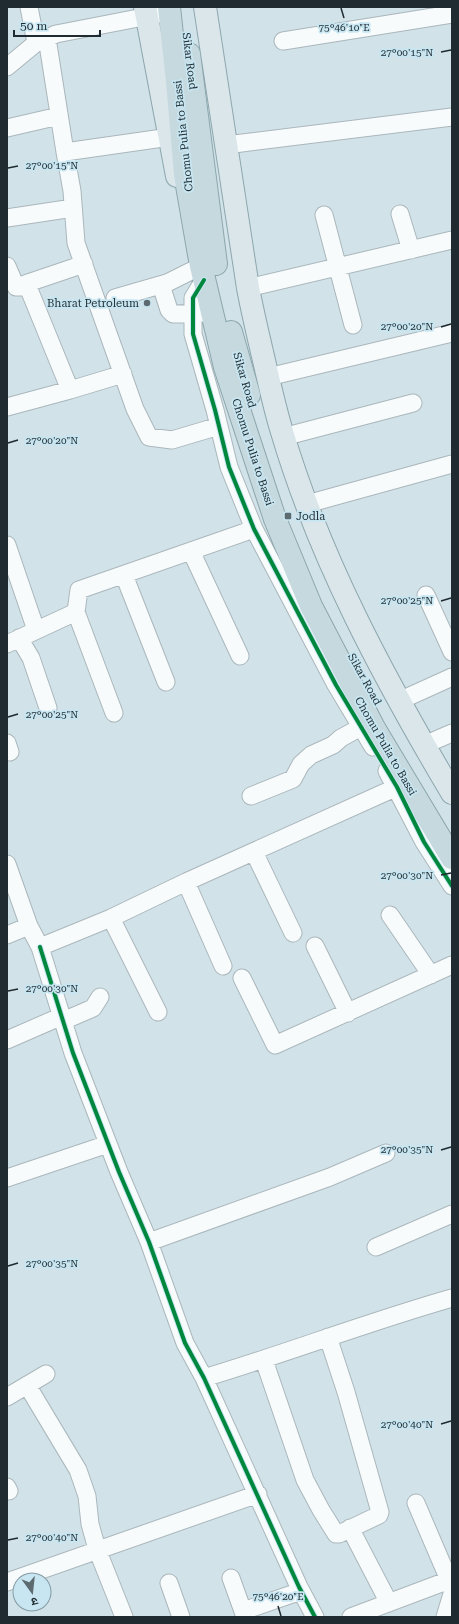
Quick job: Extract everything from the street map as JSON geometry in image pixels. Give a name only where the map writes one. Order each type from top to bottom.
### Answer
[{"type":"highway","name":"Chomu Pulia to Bassi","points":[[174,8],[177,81],[185,174],[203,273],[202,313],[225,367],[275,519],[311,606],[374,728],[452,858]]},
{"type":"highway","name":"Sikar Road","points":[[174,8],[214,252],[230,330],[264,447],[296,538],[324,604],[368,687],[452,830]]},
{"type":"main road","points":[[205,7],[255,328],[284,437],[307,504],[350,607],[399,701],[452,793]]},
{"type":"main road","points":[[146,12],[186,225],[190,231],[195,232]]},
{"type":"street","points":[[29,7],[42,40],[59,116],[73,208],[76,243],[135,409],[149,438],[172,440],[219,426]]},
{"type":"street","points":[[7,67],[42,40],[56,34],[146,12],[174,8]]},
{"type":"street","points":[[282,41],[452,14]]},
{"type":"street","points":[[7,128],[59,116]]},
{"type":"street","points":[[226,145],[452,117]]},
{"type":"street","points":[[65,152],[170,136]]},
{"type":"street","points":[[7,218],[73,208]]},
{"type":"street","points":[[400,214],[411,250]]},
{"type":"street","points":[[324,215],[353,325]]},
{"type":"street","points":[[248,288],[452,240]]},
{"type":"street","points":[[12,289],[84,264]]},
{"type":"street","points":[[7,266],[12,289]]},
{"type":"street","points":[[115,298],[203,273]]},
{"type":"street","points":[[161,285],[169,310],[173,314],[202,313],[193,334],[229,467],[254,529],[336,685],[397,787],[424,842],[452,886]]},
{"type":"street","points":[[12,289],[28,287],[70,390]]},
{"type":"street","points":[[268,377],[452,333]]},
{"type":"street","points":[[7,407],[122,374]]},
{"type":"street","points":[[284,437],[413,403]]},
{"type":"street","points":[[307,504],[452,464]]},
{"type":"street","points":[[114,714],[76,612],[79,590],[254,529]]},
{"type":"street","points":[[7,545],[36,630]]},
{"type":"street","points":[[191,551],[240,656]]},
{"type":"street","points":[[124,575],[166,682]]},
{"type":"street","points":[[426,595],[452,652]]},
{"type":"street","points":[[48,708],[30,658],[13,641],[76,612]]},
{"type":"street","points":[[399,701],[452,677]]},
{"type":"street","points":[[251,796],[293,779],[301,764],[311,755],[333,745],[341,738],[361,727]]},
{"type":"street","points":[[424,745],[452,733]]},
{"type":"street","points":[[40,947],[111,918],[186,882],[397,787]]},
{"type":"street","points":[[254,852],[293,933]]},
{"type":"street","points":[[7,864],[29,926],[40,947],[73,1053],[148,1242],[185,1343],[204,1378],[301,1591],[315,1617]]},
{"type":"street","points":[[186,882],[223,966]]},
{"type":"street","points":[[390,916],[431,975]]},
{"type":"street","points":[[111,918],[158,1012]]},
{"type":"street","points":[[7,935],[29,926]]},
{"type":"street","points":[[316,946],[348,1013]]},
{"type":"street","points":[[242,978],[275,1046],[452,965]]},
{"type":"street","points":[[7,1040],[93,1008],[100,997]]},
{"type":"street","points":[[7,1178],[108,1144]]},
{"type":"street","points":[[148,1242],[330,1177],[386,1153]]},
{"type":"street","points":[[376,1247],[452,1214]]},
{"type":"street","points":[[204,1378],[264,1360],[409,1310],[452,1298]]},
{"type":"street","points":[[264,1360],[305,1480],[336,1534],[379,1515],[380,1512],[346,1392],[328,1337]]},
{"type":"street","points":[[7,1397],[46,1374]]},
{"type":"street","points":[[27,1386],[78,1470],[87,1496],[90,1524],[97,1550],[124,1617]]},
{"type":"street","points":[[7,1582],[258,1494]]},
{"type":"street","points":[[416,1503],[451,1584],[445,1617]]},
{"type":"street","points":[[350,1528],[389,1603]]},
{"type":"street","points":[[232,1578],[244,1614],[301,1591]]},
{"type":"street","points":[[169,1583],[181,1617]]},
{"type":"street","points":[[351,1617],[389,1603],[451,1584]]},
{"type":"cycle path","points":[[204,280],[193,298],[193,334],[215,410],[229,467],[254,529],[336,685],[397,787],[424,842],[452,886]]},
{"type":"cycle path","points":[[40,947],[73,1053],[119,1172],[149,1242],[185,1343],[204,1378],[299,1587],[315,1617]]},
{"type":"place","name":"Bharat Petroleum","points":[[147,303]]},
{"type":"place","name":"Jodla","points":[[288,516]]}]
